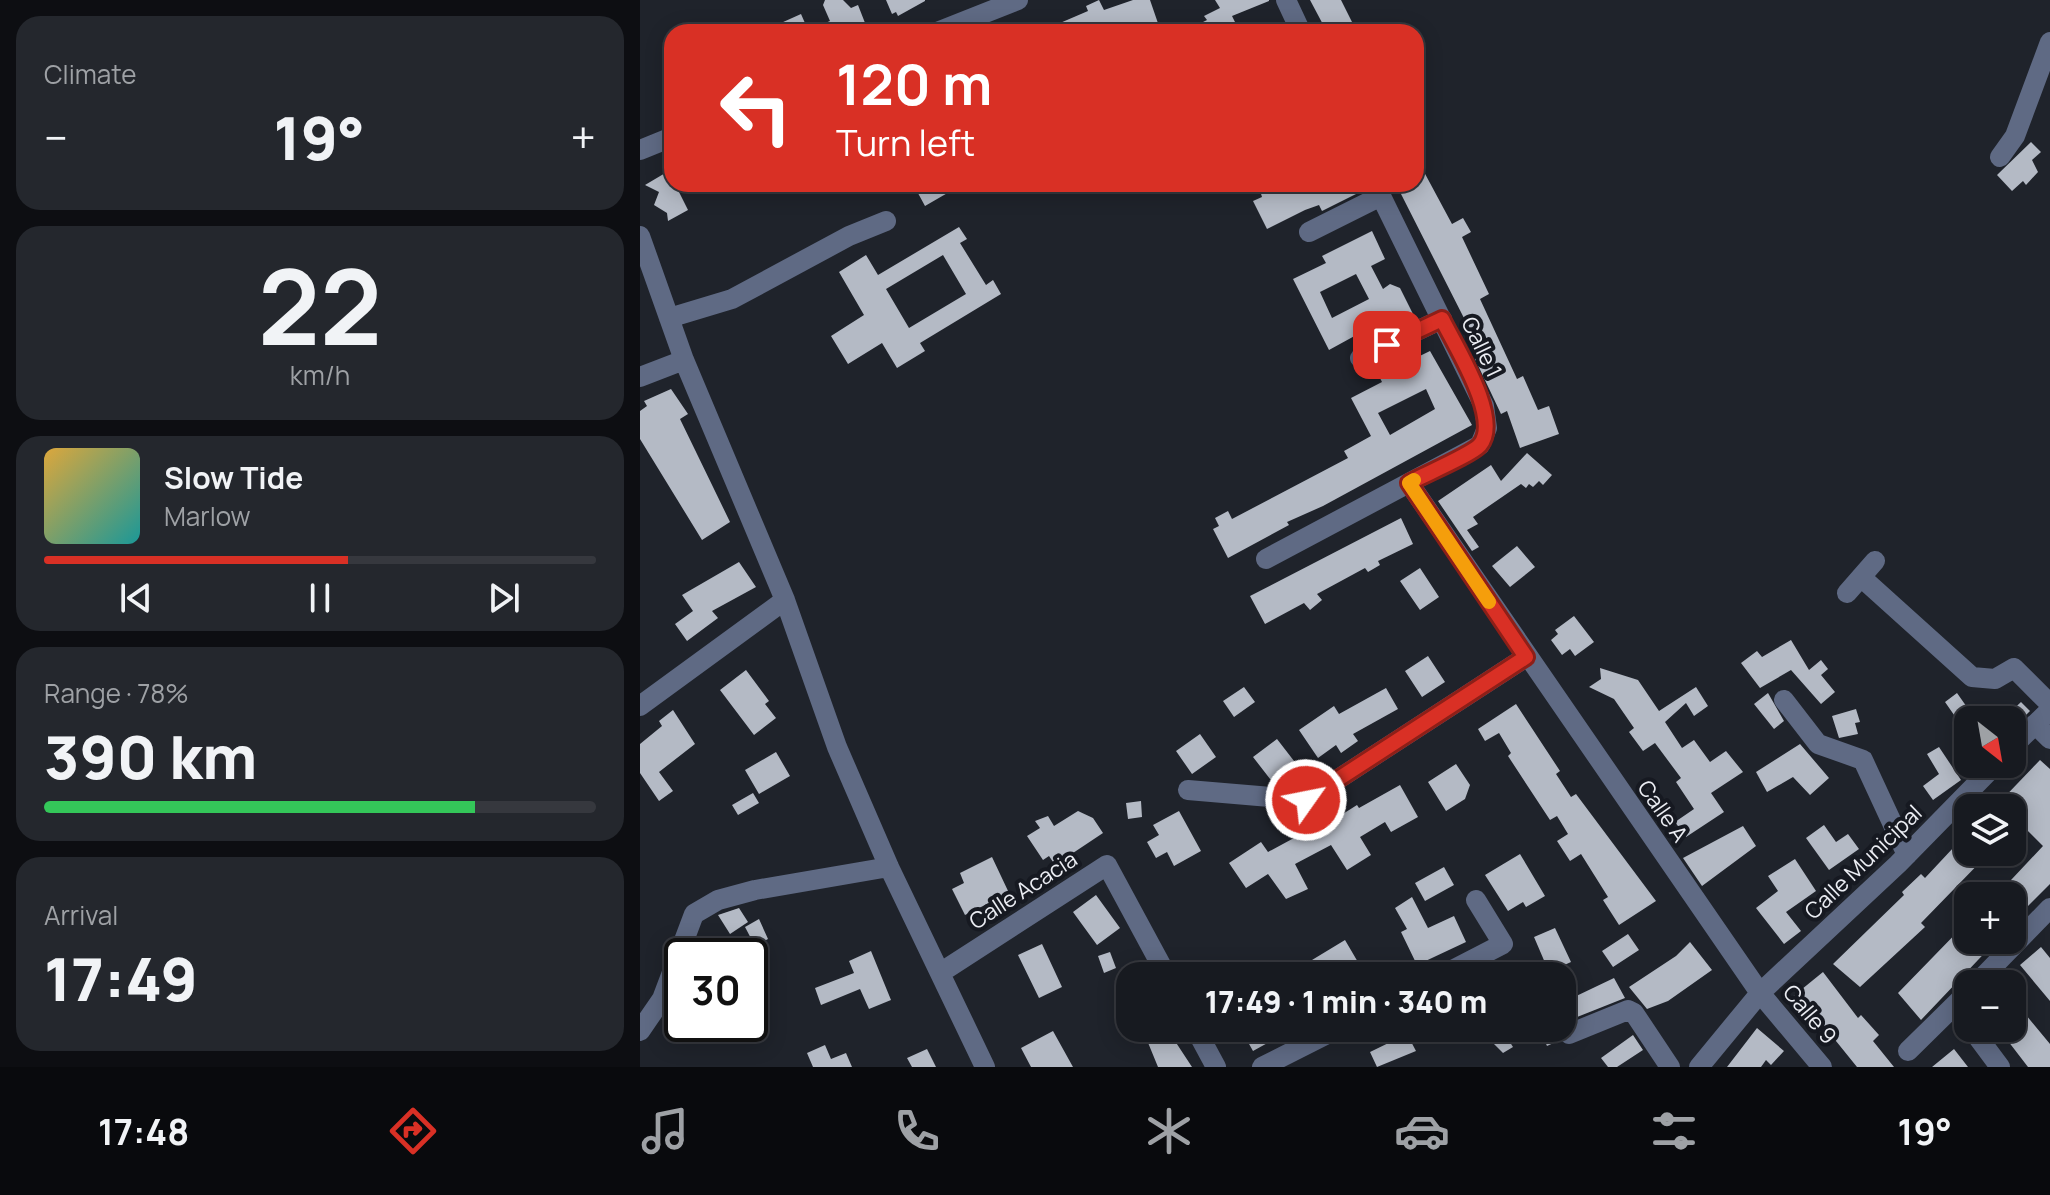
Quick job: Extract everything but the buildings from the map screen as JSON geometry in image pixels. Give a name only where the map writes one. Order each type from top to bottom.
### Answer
[{"type":"street","points":[[957,24],[1018,0]]},
{"type":"street","points":[[1286,0],[1297,24]]},
{"type":"street","points":[[2000,157],[2015,136],[2050,42]]},
{"type":"street","points":[[640,150],[664,140]]},
{"type":"street","points":[[1309,232],[1375,192]]},
{"type":"street","name":"Calle 1","points":[[1266,559],[1480,445],[1487,428],[1484,406],[1379,192]]},
{"type":"street","points":[[669,318],[732,299],[849,236],[886,221]]},
{"type":"street","points":[[640,236],[684,360],[785,600],[837,747],[889,867],[985,1067]]},
{"type":"street","points":[[1360,358],[1442,319]]},
{"type":"street","points":[[640,377],[684,360]]},
{"type":"street","name":"Calle A","points":[[1409,483],[1760,993]]},
{"type":"street","points":[[1847,593],[1868,569],[1972,677],[1995,679],[2014,668],[2045,713],[2050,739]]},
{"type":"street","points":[[640,706],[785,600]]},
{"type":"street","points":[[1188,790],[1306,800],[1526,657]]},
{"type":"street","points":[[1784,700],[1818,744],[1863,760],[1907,855]]},
{"type":"street","points":[[2026,733],[2045,713]]},
{"type":"street","name":"Calle Municipal","points":[[1699,1067],[1760,993],[1907,855],[1982,778]]},
{"type":"street","name":"Calle Acacia","points":[[940,973],[1107,865],[1159,962]]},
{"type":"street","points":[[640,1031],[662,999],[694,914],[718,900],[755,890],[889,867]]},
{"type":"street","points":[[1468,962],[1503,944],[1476,900]]},
{"type":"street","points":[[1990,970],[2048,914]]},
{"type":"street","name":"Calle 9","points":[[1760,993],[1822,1067]]},
{"type":"street","points":[[1908,1051],[1954,1006]]},
{"type":"street","points":[[1576,1031],[1628,1010],[1634,1013],[1670,1067]]},
{"type":"street","points":[[1203,1042],[1216,1067]]},
{"type":"street","points":[[1262,1067],[1311,1042]]},
{"type":"street","points":[[1981,1042],[2000,1067]]},
{"type":"slow traffic","points":[[1414,480],[1409,483],[1489,602]]},
{"type":"route","points":[[1306,800],[1526,657],[1409,483],[1480,445],[1487,428],[1484,406],[1442,319],[1387,345]]}]
